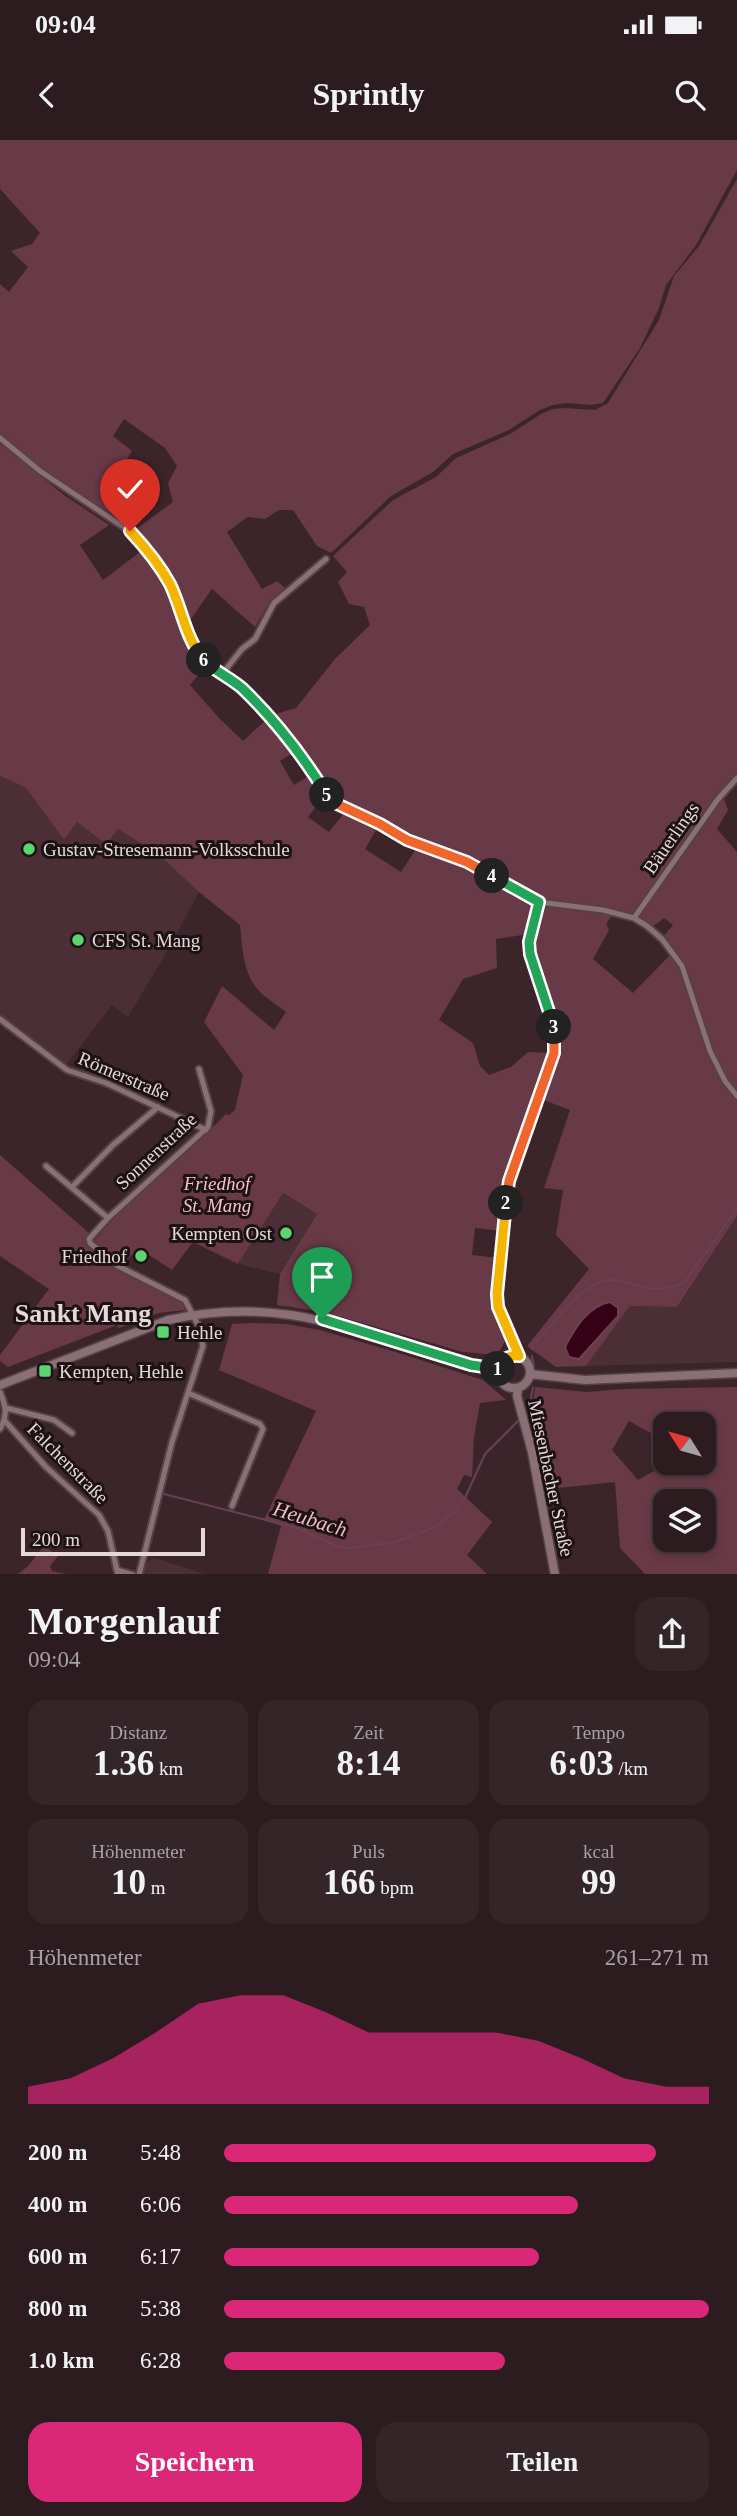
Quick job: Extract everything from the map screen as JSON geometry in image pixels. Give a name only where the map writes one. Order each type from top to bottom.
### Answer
[{"type":"main road","points":[[0,1385],[172,1320],[234,1310],[322,1319],[458,1361],[498,1370]]},
{"type":"main road","points":[[509,1356],[519,1356],[529,1367],[530,1374],[526,1383],[518,1388],[510,1388],[503,1384],[498,1370],[502,1361],[509,1356]]},
{"type":"main road","points":[[530,1374],[585,1380],[737,1373]]},
{"type":"main road","name":"Miesenbacher Straße","points":[[518,1388],[517,1396],[532,1452],[555,1574]]},
{"type":"street","points":[[0,438],[49,477],[131,531],[146,548],[170,585],[198,653],[206,664],[242,688],[294,744],[326,793],[337,804],[407,840],[467,862],[539,902],[603,910],[634,918],[662,939],[682,966],[710,1051],[725,1081],[737,1096]]},
{"type":"street","points":[[222,674],[242,649],[252,642],[274,603],[326,559]]},
{"type":"street","name":"Bäuerlings","points":[[634,918],[718,799],[737,778]]},
{"type":"street","points":[[519,1356],[498,1307],[498,1279],[509,1181],[554,1053],[555,1033],[551,1015],[533,969],[529,942],[539,902]]},
{"type":"street","name":"Römerstraße","points":[[0,1019],[67,1070],[106,1083],[206,1130]]},
{"type":"street","name":"Sonnenstraße","points":[[191,1315],[183,1298],[118,1266],[90,1243],[91,1235],[107,1218],[206,1130],[211,1111],[199,1069]]},
{"type":"street","points":[[72,1187],[113,1145],[159,1107]]},
{"type":"street","points":[[46,1166],[107,1218]]},
{"type":"street","points":[[139,1574],[172,1442],[203,1346],[191,1315]]},
{"type":"street","points":[[0,1392],[6,1408],[5,1421],[0,1429]]},
{"type":"street","points":[[188,1393],[260,1424],[263,1429],[232,1506]]},
{"type":"street","points":[[6,1408],[54,1420],[72,1433]]},
{"type":"street","name":"Falchenstraße","points":[[5,1421],[46,1467],[99,1515],[108,1531],[117,1572],[133,1574]]},
{"type":"shaded area","points":[[0,776],[26,788],[64,840],[77,822],[118,828],[157,853],[199,892],[128,1017],[112,1005],[66,1065],[0,1017]]},
{"type":"shaded area","points":[[282,1193],[317,1214],[280,1274],[242,1265],[239,1262]]},
{"type":"shaded area","points":[[737,1216],[737,1362],[586,1366],[630,1306],[677,1307]]},
{"type":"shaded area","points":[[610,1302],[618,1308],[618,1316],[579,1359],[569,1357],[565,1347],[578,1325],[595,1308]]},
{"type":"shaded area","points":[[154,1558],[205,1574],[120,1574],[119,1566],[132,1571],[145,1568],[147,1562]]},
{"type":"green space","points":[[0,140],[737,140],[737,170],[696,245],[666,285],[659,308],[640,348],[603,403],[553,405],[509,430],[453,454],[433,472],[391,496],[331,553],[317,546],[293,510],[279,510],[265,519],[248,517],[227,532],[262,589],[277,581],[285,588],[271,600],[255,627],[212,589],[188,623],[165,574],[135,530],[173,502],[168,483],[177,466],[165,448],[124,419],[113,436],[132,451],[116,479],[149,514],[128,521],[82,498],[0,434],[0,284],[9,292],[28,267],[11,251],[32,244],[40,233],[0,189]]},
{"type":"green space","points":[[737,179],[737,775],[633,916],[541,900],[467,861],[408,837],[382,821],[338,803],[296,743],[272,715],[296,708],[335,659],[370,625],[364,607],[349,604],[338,582],[347,572],[333,556],[393,500],[436,477],[456,458],[510,434],[553,409],[595,410],[608,403],[659,320],[674,276],[699,246]]},
{"type":"green space","name":"Friedhof St. Mang","points":[[0,444],[64,495],[109,525],[80,545],[103,580],[144,549],[168,585],[196,655],[206,666],[190,685],[243,741],[268,718],[296,751],[280,761],[294,785],[312,774],[325,795],[308,817],[329,832],[346,811],[379,825],[365,849],[401,872],[418,846],[466,864],[536,903],[529,934],[496,939],[497,968],[463,979],[439,1020],[473,1043],[480,1066],[489,1075],[511,1067],[528,1052],[552,1053],[506,1181],[501,1231],[475,1228],[472,1255],[498,1258],[495,1298],[505,1340],[496,1355],[463,1352],[324,1312],[277,1305],[280,1274],[317,1214],[283,1193],[238,1264],[193,1242],[172,1270],[138,1248],[123,1265],[94,1241],[120,1211],[149,1184],[226,1114],[229,1115],[235,1110],[243,1075],[204,1022],[222,986],[274,1030],[286,1012],[261,993],[251,979],[244,957],[240,925],[157,853],[118,829],[106,844],[77,822],[64,840],[26,788],[0,776]]},
{"type":"green space","points":[[723,797],[728,810],[717,829],[737,852],[737,1092],[714,1055],[686,975],[663,937],[673,925],[664,918],[652,927],[637,917]]},
{"type":"green space","points":[[541,904],[613,914],[606,924],[609,930],[593,959],[633,993],[672,953],[688,989],[710,1059],[737,1098],[737,1216],[677,1307],[630,1306],[586,1366],[556,1367],[527,1346],[589,1269],[556,1235],[563,1190],[544,1188],[570,1110],[541,1099],[556,1054],[558,1034],[534,969],[531,942]]},
{"type":"green space","points":[[0,1155],[90,1234],[89,1245],[116,1268],[181,1300],[185,1310],[159,1313],[119,1328],[117,1325],[8,1367],[0,1361],[0,1355],[49,1289],[0,1256]]},
{"type":"green space","points":[[232,1324],[286,1324],[320,1330],[389,1350],[483,1380],[506,1400],[480,1403],[474,1437],[472,1477],[464,1475],[457,1489],[492,1522],[467,1555],[487,1574],[268,1574],[281,1526],[264,1520],[316,1411],[219,1370]]},
{"type":"green space","points":[[535,1387],[587,1392],[737,1387],[737,1574],[645,1574],[620,1548],[615,1482],[549,1489],[532,1411]]},
{"type":"green space","points":[[44,1546],[58,1556],[50,1566],[52,1571],[66,1574],[18,1574],[28,1566]]},
{"type":"waterway","name":"Heubach","points":[[532,1349],[568,1306],[600,1282],[615,1280],[656,1289],[684,1283],[737,1209]]},
{"type":"waterway","name":"Heubach","points":[[532,1356],[534,1366]]},
{"type":"waterway","name":"Heubach","points":[[529,1409],[533,1387]]},
{"type":"waterway","name":"Heubach","points":[[164,1494],[297,1528],[339,1547],[352,1548],[396,1542],[435,1527],[454,1512],[465,1498],[485,1454],[519,1420]]},
{"type":"place","name":"Gustav-Stresemann-Volksschule","points":[[29,849]]},
{"type":"place","name":"CFS St. Mang","points":[[78,940]]},
{"type":"place","name":"Kempten Ost","points":[[286,1233]]},
{"type":"place","name":"Friedhof","points":[[141,1256]]},
{"type":"place","name":"Hehle","points":[[163,1332]]},
{"type":"place","name":"Kempten, Hehle","points":[[45,1371]]},
{"type":"district","name":"Sankt Mang","points":[[83,1313]]},
{"type":"route","points":[[130,531],[146,548],[170,585],[193,643],[206,664],[242,688],[294,744],[331,799],[407,840],[467,862],[539,902],[529,942],[530,954],[551,1015],[555,1033],[554,1053],[509,1181],[497,1294],[498,1307],[519,1356],[509,1356],[502,1361],[498,1370],[471,1365],[322,1319]]}]
